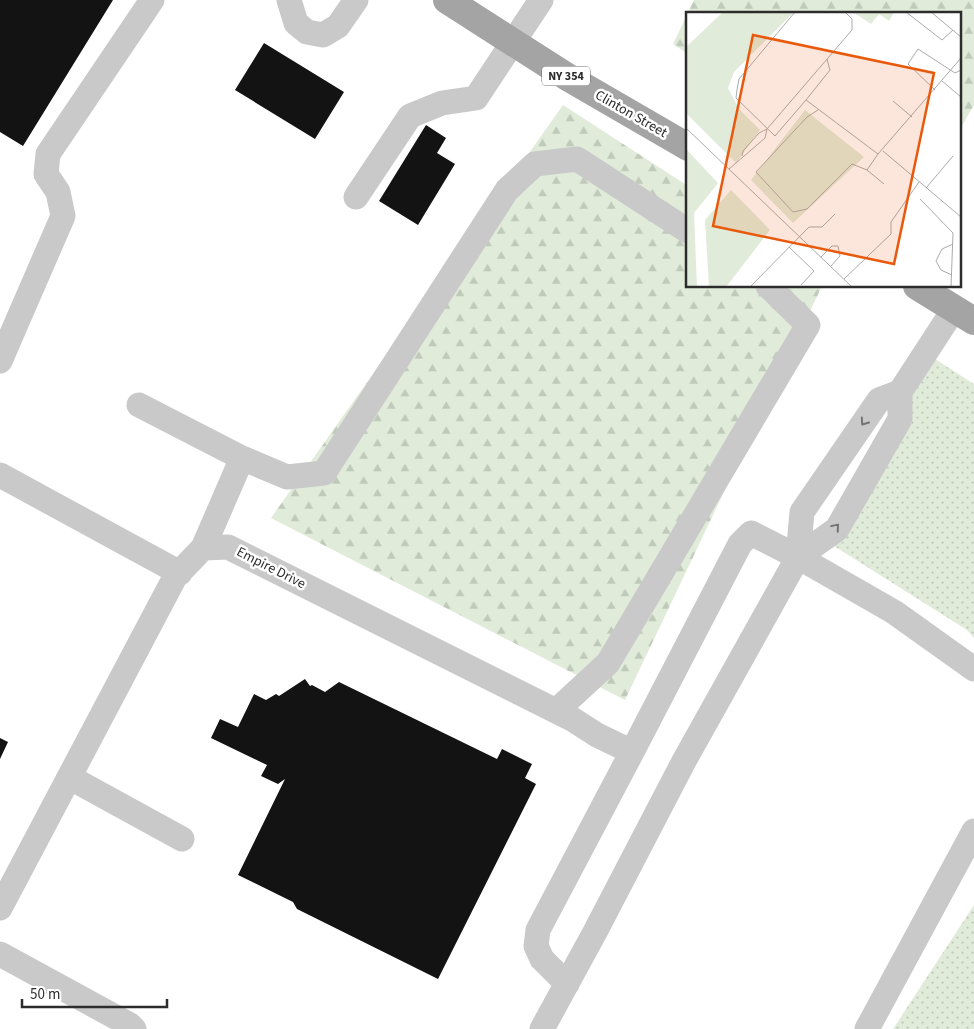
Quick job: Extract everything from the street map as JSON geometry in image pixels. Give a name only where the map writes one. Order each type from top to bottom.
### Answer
[{"type":"main road","name":"Clinton Street","points":[[447,0],[569,78],[686,146]]},
{"type":"main road","points":[[921,288],[964,315]]},
{"type":"street","points":[[0,362],[63,216],[58,192],[46,174],[48,154],[152,0]]},
{"type":"street","points":[[289,0],[296,23],[308,32],[323,34],[338,26],[356,0]]},
{"type":"street","points":[[356,197],[410,116],[442,103],[476,98],[541,0]]},
{"type":"street","points":[[139,405],[242,458],[287,477],[324,472],[507,190],[535,164],[577,159],[686,230]]},
{"type":"street","points":[[564,715],[608,662],[808,326],[770,288]]},
{"type":"street","points":[[542,1029],[684,761],[798,557],[802,512],[879,400],[900,392],[964,315]]},
{"type":"street","points":[[798,557],[836,529],[900,419],[900,392]]},
{"type":"street","points":[[0,908],[176,578],[203,548],[242,458]]},
{"type":"street","points":[[0,475],[180,572]]},
{"type":"street","points":[[567,984],[542,959],[536,946],[538,930],[740,544],[751,533],[798,557],[894,612],[974,669]]},
{"type":"street","name":"Empire Drive","points":[[203,548],[228,546],[564,715],[597,735],[632,752]]},
{"type":"street","points":[[69,777],[182,839]]},
{"type":"street","points":[[867,1029],[974,831]]},
{"type":"street","points":[[0,954],[130,1025],[134,1029]]},
{"type":"green space","points":[[694,0],[974,0],[974,105],[962,126],[962,12],[688,12]]},
{"type":"green space","points":[[686,17],[686,53],[673,44]]},
{"type":"green space","points":[[563,105],[686,185],[686,288],[821,288],[625,700],[271,518]]},
{"type":"green space","points":[[921,350],[974,384],[974,638],[967,630],[834,546]]},
{"type":"green space","points":[[974,905],[974,1029],[893,1029]]},
{"type":"building","points":[[0,0],[113,0],[23,146],[0,132]]},
{"type":"building","points":[[264,43],[344,92],[315,139],[235,90]]},
{"type":"building","points":[[426,125],[446,138],[437,153],[455,164],[418,225],[379,201]]},
{"type":"building","points":[[305,679],[310,686],[312,685],[325,692],[339,682],[497,759],[502,749],[532,764],[525,778],[536,784],[438,979],[297,909],[293,902],[238,875],[285,779],[278,784],[261,776],[267,765],[211,738],[220,719],[238,727],[254,694],[266,700],[276,694],[279,696]]},
{"type":"building","points":[[0,738],[8,742],[0,759]]}]
